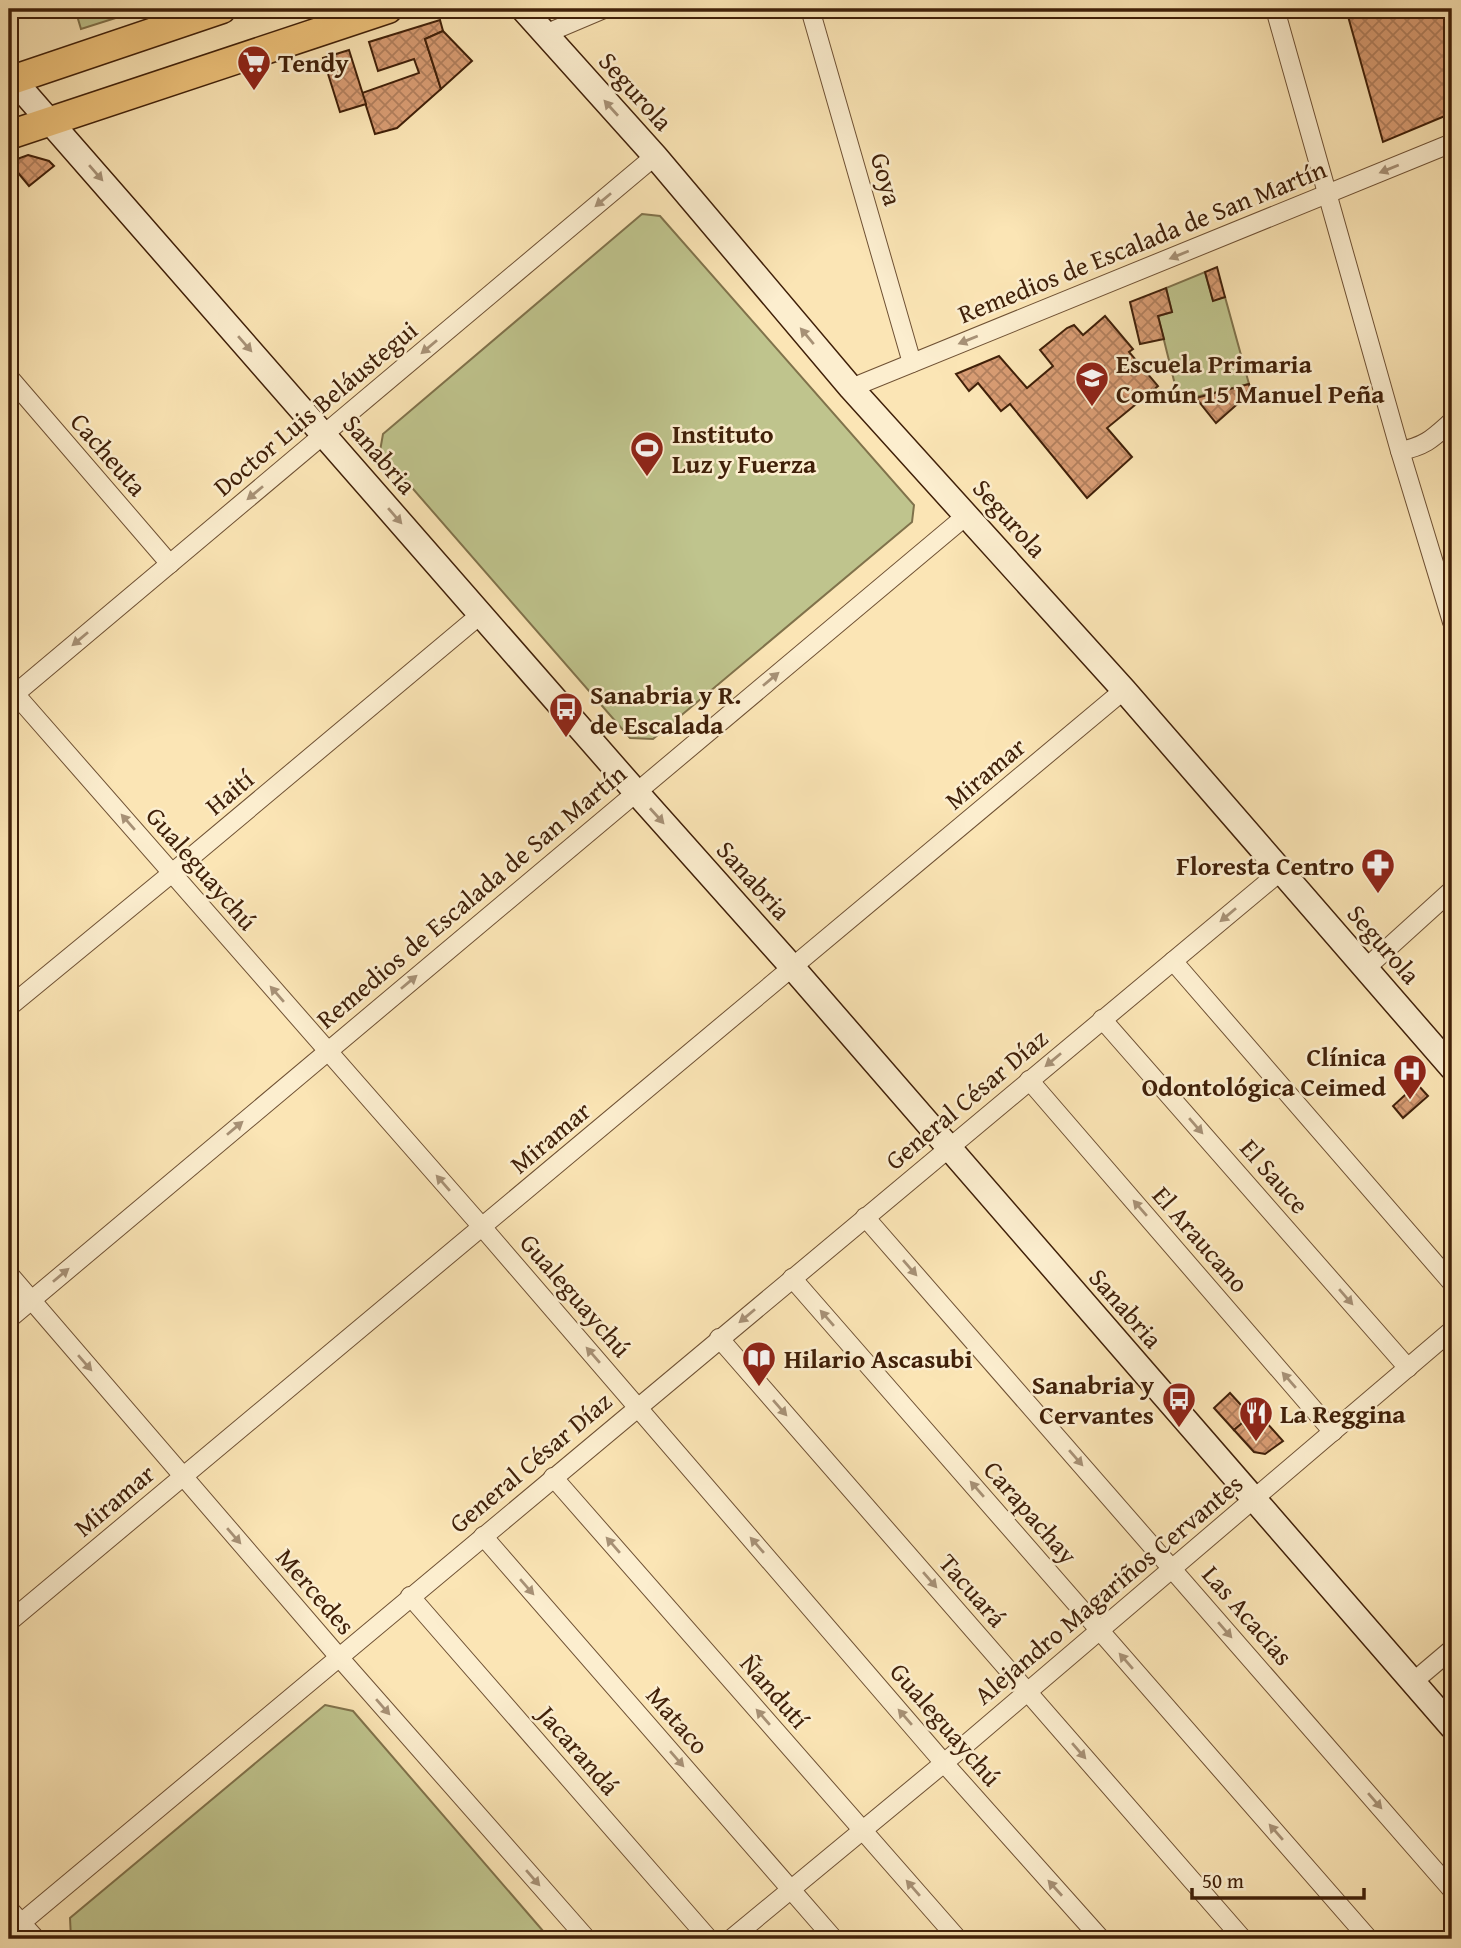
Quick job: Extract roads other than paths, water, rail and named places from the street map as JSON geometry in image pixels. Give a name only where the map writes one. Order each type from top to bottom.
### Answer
[{"type":"main road","points":[[10,79],[222,9]]},
{"type":"main road","points":[[9,135],[388,9]]},
{"type":"street","name":"Segurola","points":[[523,9],[655,156],[851,388],[1124,691],[1452,1068]]},
{"type":"street","points":[[545,34],[604,9]]},
{"type":"street","name":"Goya","points":[[810,9],[912,363]]},
{"type":"street","points":[[1275,9],[1400,451],[1452,622]]},
{"type":"street","name":"Sanabria","points":[[10,79],[51,121],[480,615],[793,968],[1452,1727]]},
{"type":"street","name":"Remedios de Escalada de San Martín","points":[[851,388],[1327,195],[1450,148]]},
{"type":"street","name":"Doctor Luis Beláustegui","points":[[11,694],[170,564],[655,156]]},
{"type":"street","name":"Cacheuta","points":[[9,377],[170,564]]},
{"type":"street","points":[[1400,451],[1428,443],[1452,421]]},
{"type":"street","name":"Remedios de Escalada de San Martín","points":[[9,1319],[326,1050],[967,515]]},
{"type":"street","name":"Haití","points":[[9,1007],[480,615]]},
{"type":"street","name":"Miramar","points":[[9,1622],[1124,691]]},
{"type":"street","name":"Gualeguaychú","points":[[11,694],[483,1228],[944,1763],[1101,1939]]},
{"type":"street","name":"General César Díaz","points":[[15,1928],[1280,871]]},
{"type":"street","points":[[1366,968],[1452,890]]},
{"type":"street","points":[[1173,961],[1452,1283]]},
{"type":"street","name":"El Sauce","points":[[1102,1019],[1408,1368]]},
{"type":"street","name":"El Araucano","points":[[1029,1080],[1333,1432]]},
{"type":"street","name":"Las Acacias","points":[[865,1217],[1452,1891]]},
{"type":"street","name":"Mercedes","points":[[9,1274],[338,1656],[587,1939]]},
{"type":"street","name":"Carapachay","points":[[792,1278],[1369,1939]]},
{"type":"street","name":"Alejandro Magariños Cervantes","points":[[731,1939],[944,1763],[1452,1330]]},
{"type":"street","name":"Tacuará","points":[[719,1338],[1243,1939]]},
{"type":"street","name":"Ñandutí","points":[[553,1477],[958,1939]]},
{"type":"street","name":"Mataco","points":[[482,1536],[834,1939]]},
{"type":"street","name":"Jacarandá","points":[[410,1596],[709,1939]]},
{"type":"street","points":[[1413,1682],[1452,1648]]},
{"type":"street","points":[[9,1909],[15,1928],[36,1939]]},
{"type":"place","name":"Tendy","points":[[254,92]]},
{"type":"place","name":"Escuela Primaria Común 15 Manuel Peña","points":[[1092,408]]},
{"type":"place","name":"Instituto Luz y Fuerza","points":[[647,478]]},
{"type":"place","name":"Sanabria y R. de Escalada","points":[[566,739]]},
{"type":"place","name":"Floresta Centro","points":[[1378,895]]},
{"type":"place","name":"Clínica Odontológica Ceimed","points":[[1410,1101]]},
{"type":"place","name":"Hilario Ascasubi","points":[[759,1388]]},
{"type":"place","name":"Sanabria y Cervantes","points":[[1179,1429]]},
{"type":"place","name":"La Reggina","points":[[1256,1443]]}]
